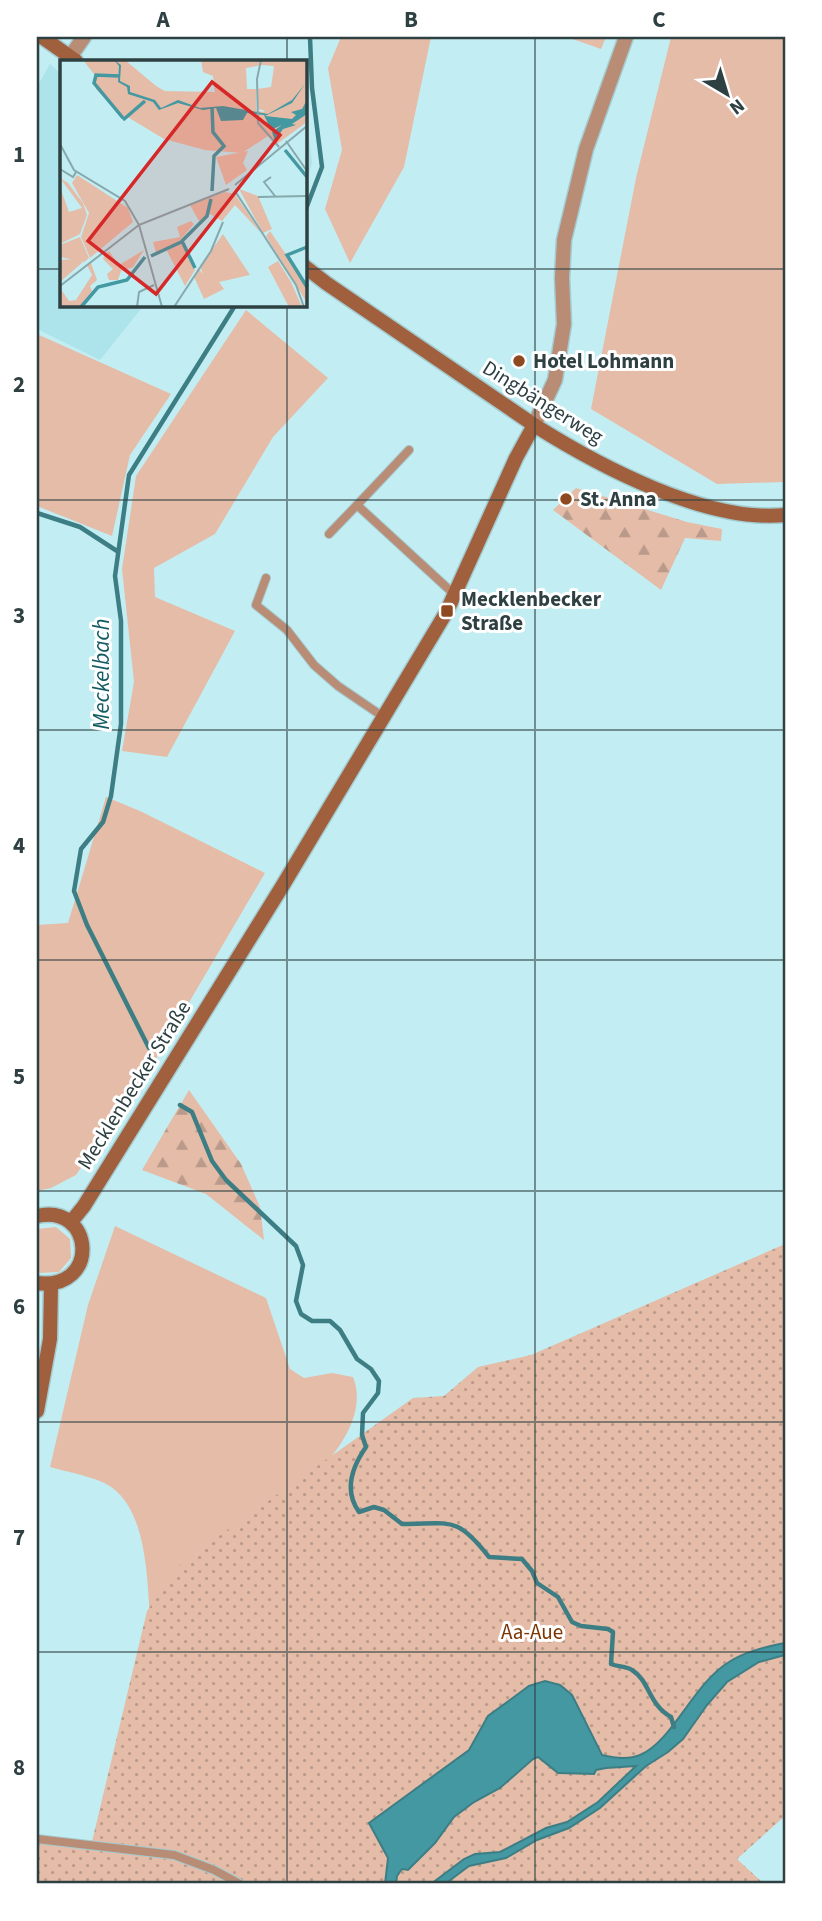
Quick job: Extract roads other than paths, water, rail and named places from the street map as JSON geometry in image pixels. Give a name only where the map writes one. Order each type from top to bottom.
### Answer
[{"type":"main road","points":[[42,37],[73,59]]},
{"type":"main road","name":"Dingbängerweg","points":[[306,267],[326,283],[564,444],[620,473],[712,508],[785,515]]},
{"type":"main road","name":"Mecklenbecker Straße","points":[[71,1222],[84,1206],[385,718],[455,595],[516,458],[534,425]]},
{"type":"main road","points":[[37,1216],[60,1216],[71,1222],[80,1234],[83,1247],[75,1272],[65,1280],[44,1284],[50,1339],[37,1411]]},
{"type":"street","points":[[73,59],[84,37]]},
{"type":"street","name":"Mecklenbecker Straße","points":[[534,425],[555,380],[564,324],[562,278],[567,227],[586,149],[626,37]]},
{"type":"lane","points":[[329,534],[408,450]]},
{"type":"lane","points":[[357,505],[455,595]]},
{"type":"lane","points":[[266,578],[256,605],[287,630],[314,665],[338,687],[385,718]]},
{"type":"lane","points":[[37,1839],[174,1856],[214,1870],[240,1884]]},
{"type":"waterway","name":"Meckelbach","points":[[306,209],[322,167],[312,88],[310,37]]},
{"type":"waterway","name":"Meckelbach","points":[[149,1048],[87,925],[74,891],[81,849],[103,822],[111,796],[121,724],[121,621],[115,576],[129,475],[235,306]]},
{"type":"waterway","points":[[37,513],[80,527],[117,551]]},
{"type":"waterway","name":"Meckelbach","points":[[180,1105],[192,1112],[212,1161],[226,1180],[296,1246],[303,1265],[296,1301],[301,1314],[312,1321],[330,1321],[340,1330],[357,1359],[371,1369],[379,1381],[378,1393],[363,1413],[362,1435],[366,1447],[352,1479],[352,1496],[359,1512],[374,1507],[384,1510],[402,1524],[452,1525],[468,1534],[489,1557],[522,1559],[532,1571],[537,1583],[558,1597],[572,1622],[613,1632],[611,1664],[630,1669],[638,1675],[658,1706],[671,1717],[674,1727]]},
{"type":"place","name":"Hotel Lohmann","points":[[519,361]]},
{"type":"place","name":"St. Anna","points":[[566,499]]},
{"type":"place","name":"Mecklenbecker Straße","points":[[447,611]]},
{"type":"park label","name":"Aa-Aue","points":[[532,1632]]}]
